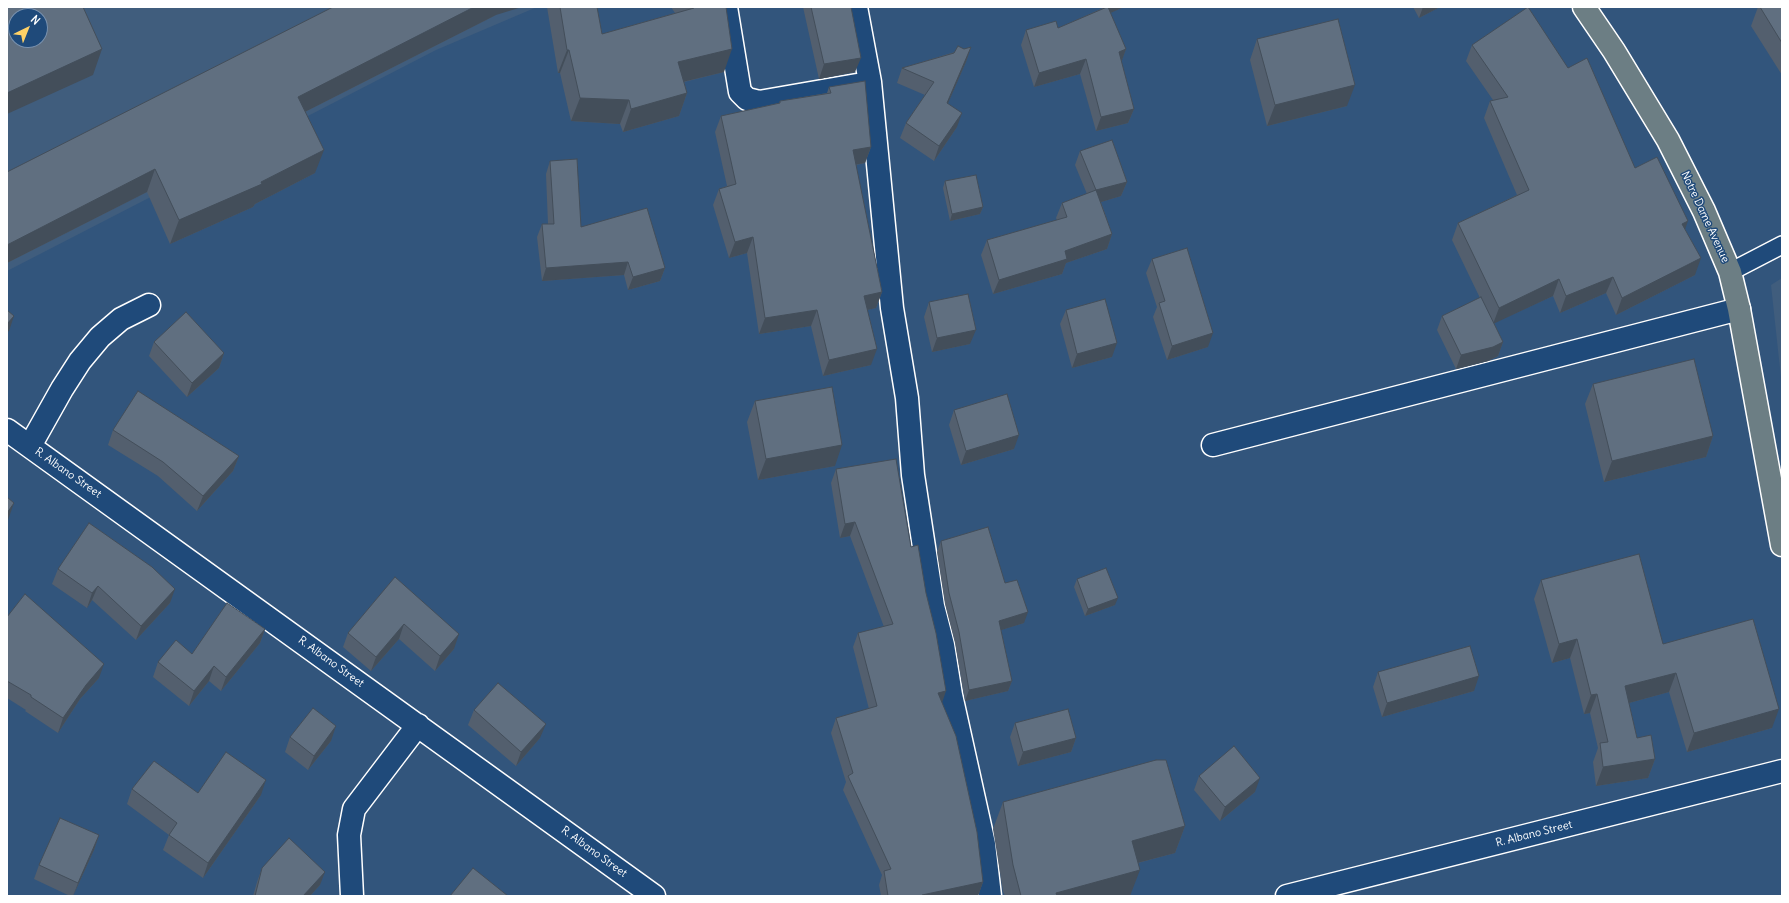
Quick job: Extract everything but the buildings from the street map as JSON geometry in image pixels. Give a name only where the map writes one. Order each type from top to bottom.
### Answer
[{"type":"main road","name":"Notre Dame Avenue","points":[[1584,7],[1614,51],[1668,140],[1704,210],[1730,272],[1739,309],[1782,545]]},
{"type":"street","points":[[726,7],[740,92],[747,99],[759,102],[870,82]]},
{"type":"street","points":[[856,7],[870,82],[892,308],[907,398],[915,483],[933,606],[943,645],[951,695],[984,844],[990,896]]},
{"type":"street","points":[[30,446],[65,383],[80,361],[100,337],[121,319],[149,305]]},
{"type":"street","points":[[1213,445],[1739,309]]},
{"type":"street","name":"R. Albano Street","points":[[7,430],[654,896]]},
{"type":"street","points":[[352,896],[349,835],[354,809],[418,725]]},
{"type":"street","name":"R. Albano Street","points":[[1287,896],[1782,772]]},
{"type":"lane","points":[[1730,272],[1782,245]]},
{"type":"shaded area","points":[[7,7],[537,7],[436,50],[7,271]]},
{"type":"shaded area","points":[[1782,278],[1782,387],[1771,285]]}]
